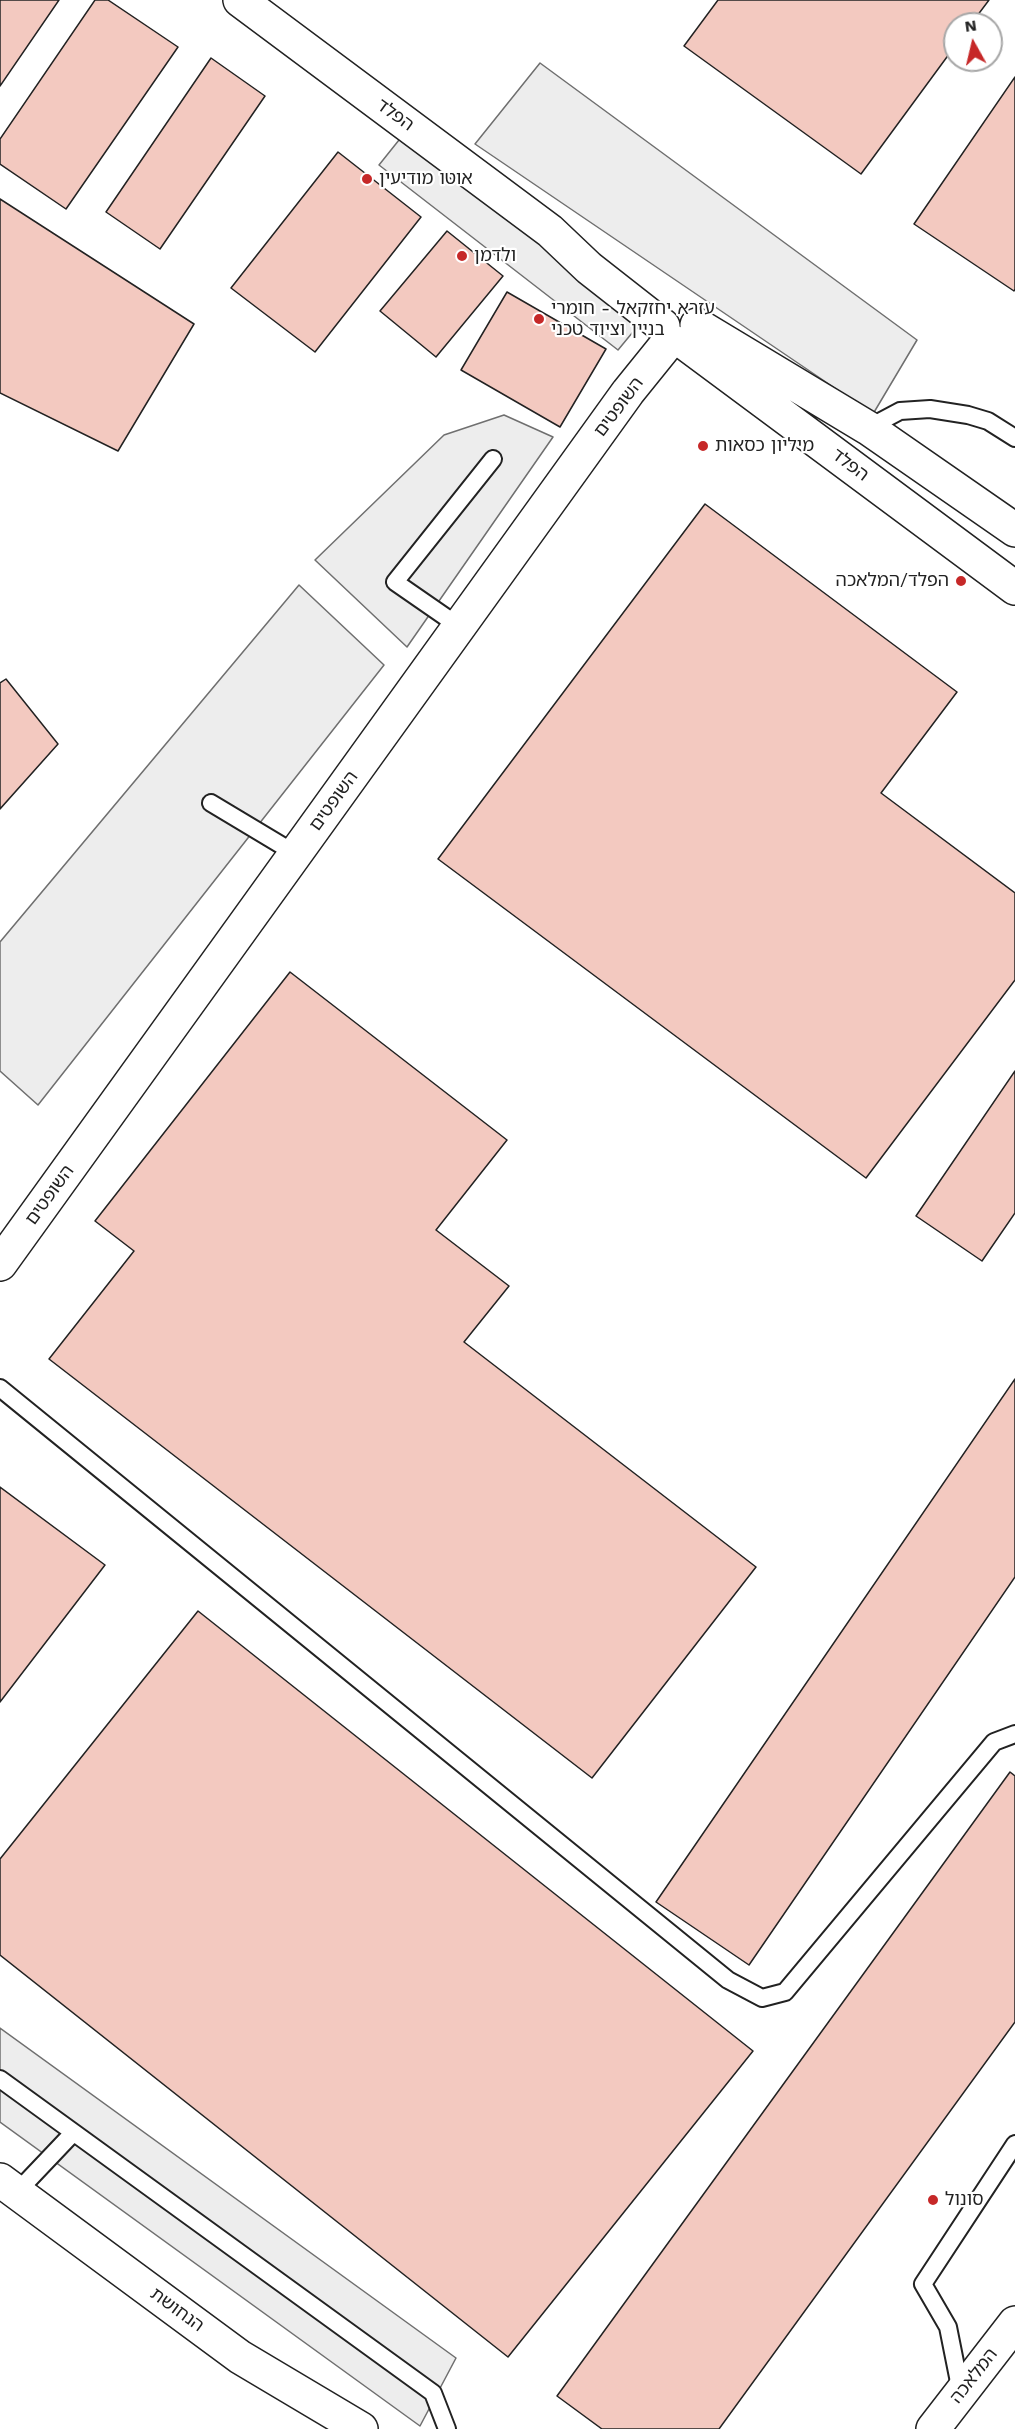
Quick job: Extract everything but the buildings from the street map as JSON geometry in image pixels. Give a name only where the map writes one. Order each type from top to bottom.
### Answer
[{"type":"street","name":"הפלד","points":[[240,0],[550,231],[589,268],[678,329],[1015,588]]},
{"type":"street","name":"הפלד","points":[[678,329],[868,428],[1015,530]]},
{"type":"street","name":"השופטים","points":[[0,1264],[628,392],[678,329]]},
{"type":"street","name":"הנחושת","points":[[8,2186],[240,2357],[361,2429]]},
{"type":"street","name":"המלאכה","points":[[933,2429],[1015,2323]]},
{"type":"lane","points":[[868,428],[900,411],[930,409],[968,415],[988,421],[1015,438]]},
{"type":"lane","points":[[460,627],[395,582],[492,459]]},
{"type":"lane","points":[[211,803],[296,854]]},
{"type":"lane","points":[[0,1388],[728,1980],[762,1998],[784,1992],[994,1742],[1015,1734]]},
{"type":"lane","points":[[0,2079],[433,2394],[447,2429]]},
{"type":"lane","points":[[8,2186],[73,2133]]},
{"type":"lane","points":[[961,2394],[948,2327],[923,2284],[1015,2144]]},
{"type":"shaded area","points":[[540,63],[917,340],[873,414],[475,144]]},
{"type":"shaded area","points":[[403,135],[642,321],[618,350],[379,165]]},
{"type":"shaded area","points":[[504,415],[553,437],[407,647],[315,560],[444,435]]},
{"type":"shaded area","points":[[299,585],[384,665],[38,1105],[0,1071],[0,942]]},
{"type":"shaded area","points":[[0,2028],[456,2358],[420,2426],[0,2122]]},
{"type":"place","name":"אוטו מודיעין","points":[[367,179]]},
{"type":"place","name":"ולדמן","points":[[462,256]]},
{"type":"place","name":"עזרא יחזקאל - חומרי בניין וציוד טכני","points":[[539,319]]},
{"type":"place","name":"מיליון כסאות","points":[[703,446]]},
{"type":"place","name":"הפלד/המלאכה","points":[[961,581]]},
{"type":"place","name":"סונול","points":[[933,2200]]}]
